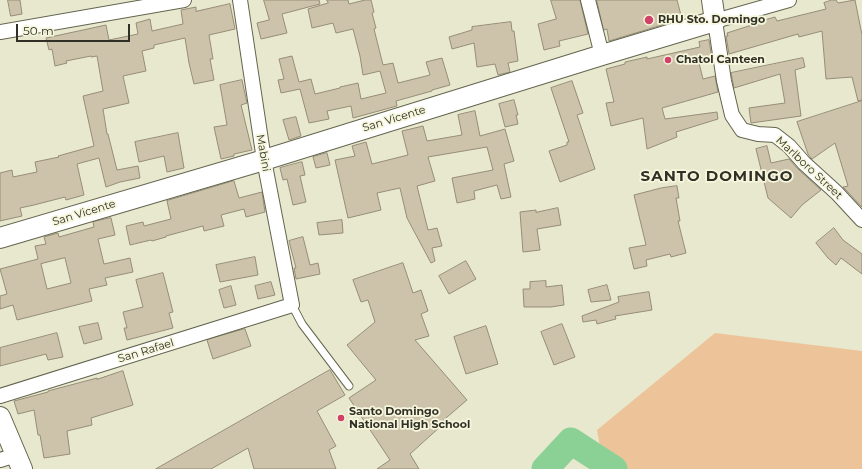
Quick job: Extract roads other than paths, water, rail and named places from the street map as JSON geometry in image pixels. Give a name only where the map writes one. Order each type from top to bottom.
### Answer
[{"type":"main road","points":[[712,0],[715,21]]},
{"type":"main road","name":"San Vicente","points":[[0,238],[264,160],[715,21]]},
{"type":"main road","points":[[0,417],[13,461]]},
{"type":"street","points":[[0,32],[184,0]]},
{"type":"street","name":"Mabini","points":[[240,0],[264,160],[292,305]]},
{"type":"street","points":[[588,0],[602,55]]},
{"type":"street","name":"San Vicente","points":[[715,21],[789,0]]},
{"type":"street","name":"Marlboro Street","points":[[715,21],[724,81],[732,115],[742,130],[758,134],[775,135],[789,146],[804,163],[837,193],[862,220]]},
{"type":"street","name":"San Rafael","points":[[0,396],[292,305]]},
{"type":"lane","points":[[292,305],[302,324],[349,386]]},
{"type":"waterway","points":[[545,469],[571,441],[614,469]]},
{"type":"place","name":"RHU Sto. Domingo","points":[[649,20]]},
{"type":"place","name":"Chatol Canteen","points":[[668,60]]},
{"type":"place","name":"Santo Domingo National High School","points":[[341,418]]},
{"type":"district","name":"SANTO DOMINGO","points":[[717,177]]}]
